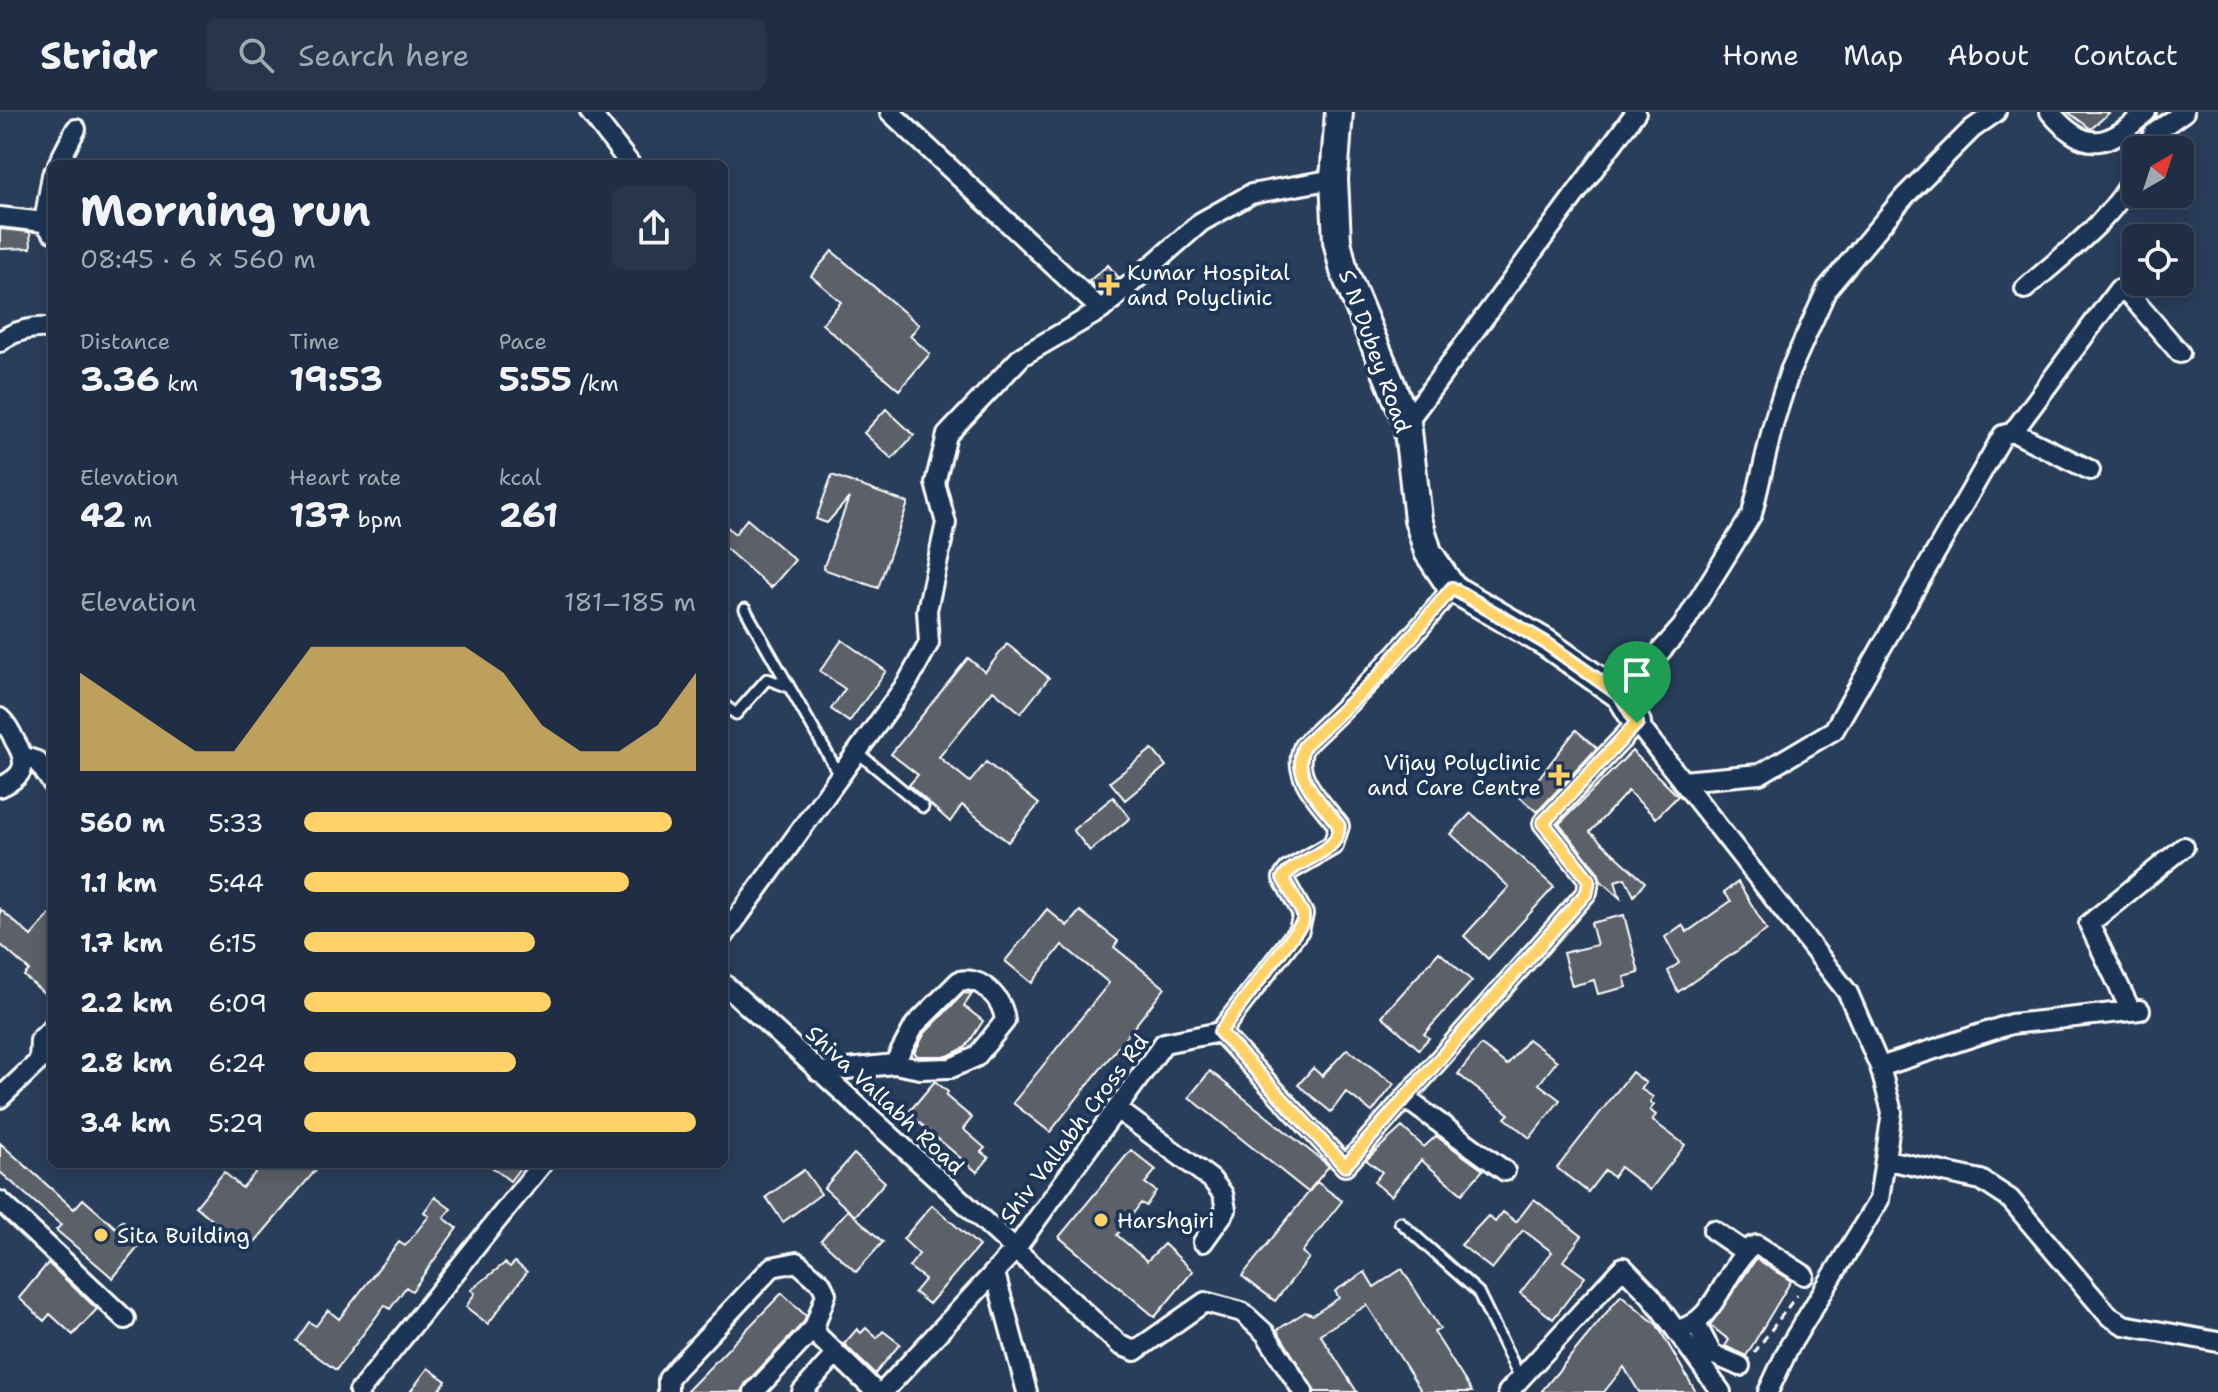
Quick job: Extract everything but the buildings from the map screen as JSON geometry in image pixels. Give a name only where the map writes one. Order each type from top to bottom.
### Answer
[{"type":"street","points":[[590,112],[627,160]]},
{"type":"street","points":[[890,112],[1101,310]]},
{"type":"street","name":"S N Dubey Road","points":[[1339,112],[1334,179],[1337,241],[1344,271],[1360,303],[1407,422],[1418,519],[1428,552],[1452,588],[1546,643],[1621,696],[1637,723]]},
{"type":"street","points":[[1407,422],[1636,112]]},
{"type":"street","points":[[1621,696],[1682,627],[1752,514],[1774,421],[1790,371],[1827,289],[1905,196],[1972,129],[1996,112]]},
{"type":"street","points":[[2050,112],[2073,133],[2095,143],[2116,138],[2146,112]]},
{"type":"street","points":[[2153,136],[2184,112]]},
{"type":"street","points":[[60,160],[76,129]]},
{"type":"street","points":[[728,930],[907,683],[929,643],[927,610],[946,523],[935,483],[947,435],[1022,356],[1101,310],[1201,222],[1251,194],[1334,179]]},
{"type":"street","points":[[2025,289],[2105,217],[2122,198]]},
{"type":"street","points":[[0,217],[48,227]]},
{"type":"street","points":[[1682,781],[1760,774],[1807,749],[1834,730],[2003,435],[2013,432],[2118,290],[2128,293],[2180,353]]},
{"type":"street","points":[[0,342],[7,335],[31,329],[48,329]]},
{"type":"street","points":[[2013,432],[2090,470]]},
{"type":"street","points":[[1452,588],[1377,678],[1304,746],[1298,759],[1301,775],[1339,826],[1339,834],[1333,845],[1288,871],[1283,878],[1303,914],[1303,922],[1220,1032],[1345,1166],[1587,892],[1589,880],[1543,823],[1637,723],[1848,993],[1880,1067],[1892,1112],[1879,1200],[1789,1347],[1768,1392]]},
{"type":"street","points":[[0,718],[38,756],[48,775]]},
{"type":"street","points":[[0,787],[16,780],[38,756]]},
{"type":"street","points":[[1880,1067],[2011,1024],[2136,1011],[2089,924],[2184,847]]},
{"type":"street","points":[[819,1072],[894,1064],[920,1069],[951,1068],[970,1063],[1005,1021],[1001,1003],[978,982],[959,981],[915,1025],[894,1064]]},
{"type":"street","name":"Shiva Vallabh Road","points":[[728,988],[1120,1345],[1135,1351],[1205,1302],[1242,1312],[1265,1333],[1303,1392]]},
{"type":"street","points":[[0,1098],[46,1061],[40,1040],[48,1032]]},
{"type":"street","name":"Shiv Vallabh Cross Rd","points":[[883,1392],[1014,1251],[1164,1043],[1220,1032]]},
{"type":"street","points":[[1405,1098],[1505,1171]]},
{"type":"street","points":[[1117,1109],[1211,1179],[1223,1194],[1226,1210],[1203,1242]]},
{"type":"street","points":[[1887,1160],[1981,1180],[2010,1199],[2109,1316],[2124,1325],[2218,1342]]},
{"type":"street","points":[[359,1392],[539,1168]]},
{"type":"street","points":[[0,1201],[125,1319]]},
{"type":"street","points":[[1713,1230],[1745,1252]]},
{"type":"street","points":[[1676,1330],[1696,1324],[1745,1252],[1757,1245],[1804,1275]]},
{"type":"street","points":[[668,1392],[668,1379],[677,1368],[772,1267],[797,1262],[821,1283],[826,1294],[814,1328],[754,1392]]},
{"type":"street","points":[[1514,1386],[1623,1267],[1651,1296],[1721,1392]]},
{"type":"street","points":[[995,1273],[1027,1392]]},
{"type":"street","points":[[1696,1324],[1712,1354],[1740,1366]]},
{"type":"street","points":[[814,1328],[835,1355],[876,1392]]},
{"type":"street","points":[[802,1392],[835,1355]]},
{"type":"lane","points":[[745,609],[840,776]]},
{"type":"lane","points":[[728,708],[736,714],[767,679],[789,687]]},
{"type":"lane","points":[[857,752],[923,807]]},
{"type":"lane","points":[[1400,1222],[1478,1292],[1514,1386]]},
{"type":"path","points":[[1740,1366],[1749,1361],[1807,1282],[1804,1275]]},
{"type":"place","name":"Kumar Hospital and Polyclinic","points":[[1109,285]]},
{"type":"place","name":"Vijay Polyclinic and Care Centre","points":[[1559,775]]},
{"type":"place","name":"Harshgiri","points":[[1101,1220]]},
{"type":"place","name":"Sita Building","points":[[101,1235]]},
{"type":"route","points":[[1452,588],[1473,604],[1546,643],[1621,696],[1637,723],[1543,823],[1589,880],[1587,892],[1345,1166],[1220,1032],[1303,922],[1303,914],[1283,878],[1288,871],[1333,845],[1339,834],[1339,826],[1301,775],[1298,759],[1304,746],[1377,678],[1452,588]]}]
